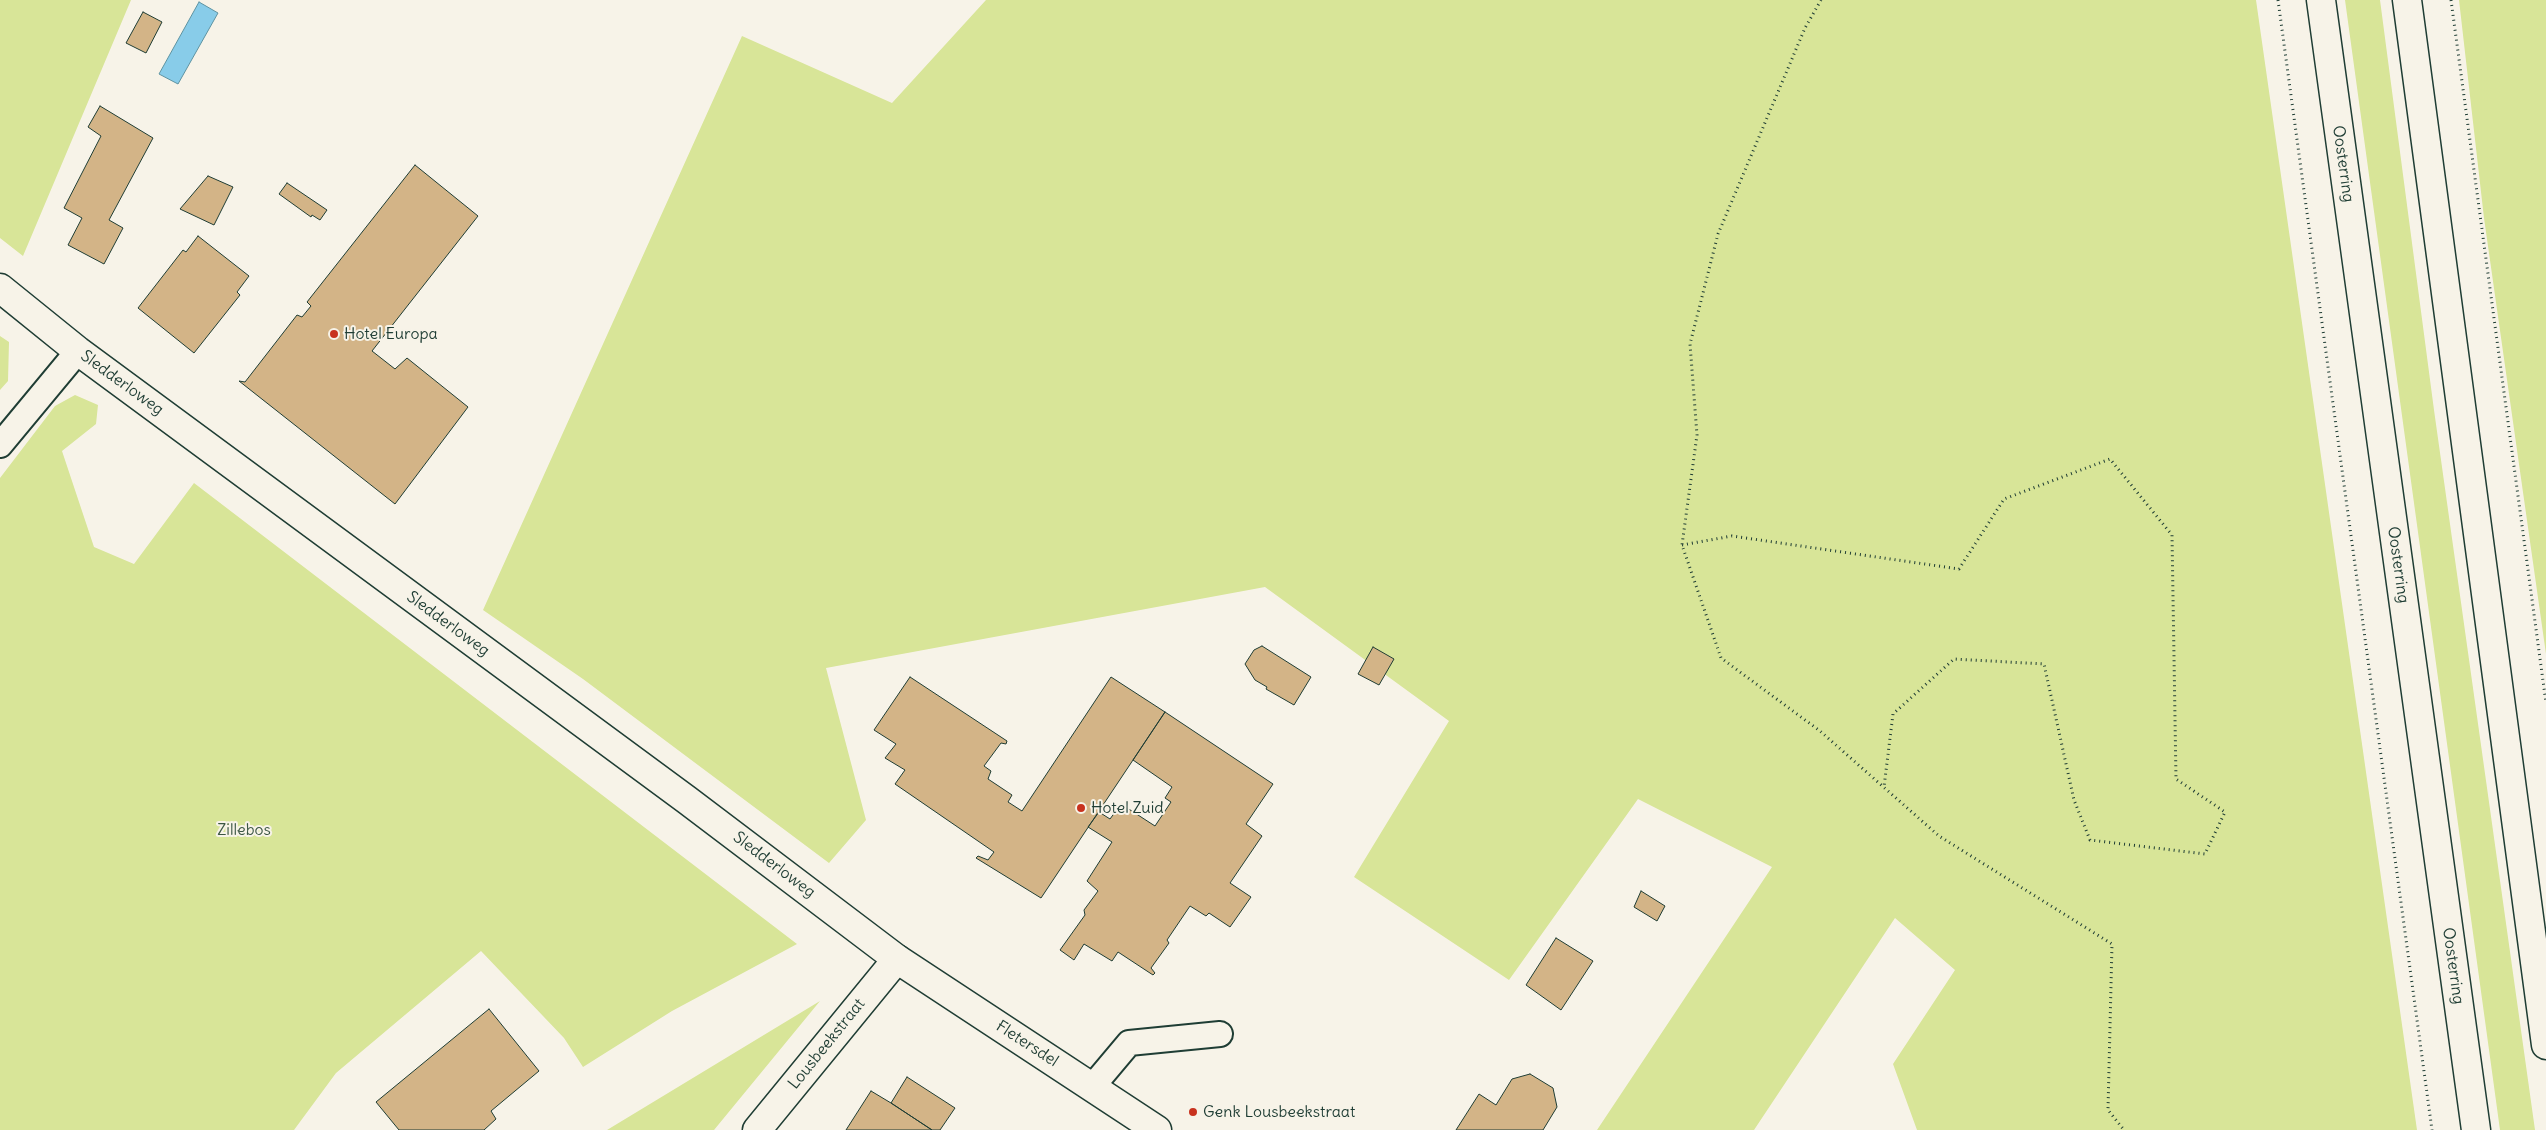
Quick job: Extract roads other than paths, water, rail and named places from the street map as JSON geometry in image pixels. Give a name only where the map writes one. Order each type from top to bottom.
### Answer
[{"type":"main road","name":"Oosterring","points":[[2321,0],[2476,1130]]},
{"type":"main road","points":[[2407,0],[2546,1045]]},
{"type":"main road","name":"Sledderloweg","points":[[0,288],[78,351],[687,800],[897,959]]},
{"type":"main road","name":"Fletersdel","points":[[897,959],[1157,1130]]},
{"type":"main road","name":"Lousbeekstraat","points":[[757,1130],[897,959]]},
{"type":"lane","points":[[0,444],[78,351]]},
{"type":"lane","points":[[1092,1087],[1129,1043],[1220,1034]]},
{"type":"water","points":[[199,2],[218,13],[178,84],[159,74]]},
{"type":"place","name":"Hotel Europa","points":[[334,334]]},
{"type":"place","name":"Hotel Zuid","points":[[1081,808]]},
{"type":"place","name":"Genk Lousbeekstraat","points":[[1193,1112]]},
{"type":"park label","name":"Zillebos","points":[[244,830]]}]
